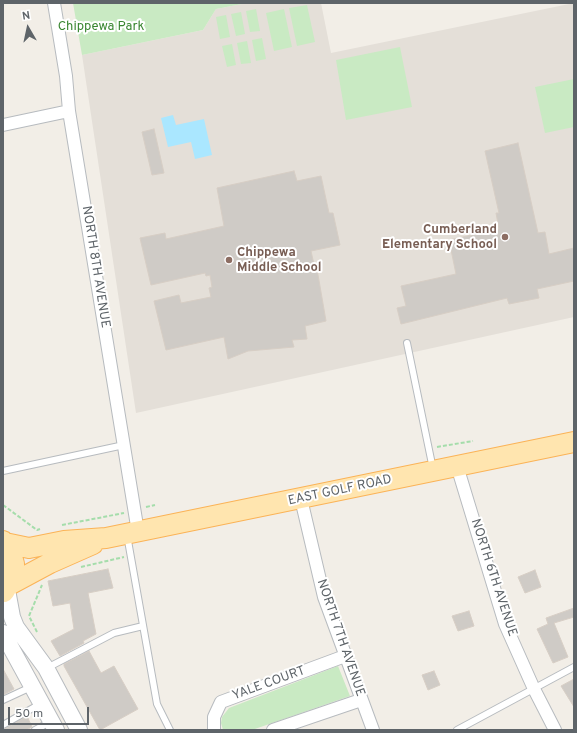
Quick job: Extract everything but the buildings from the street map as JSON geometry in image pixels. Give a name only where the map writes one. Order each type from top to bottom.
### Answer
[{"type":"main road","name":"EAST GOLF ROAD","points":[[4,542],[29,548],[64,540],[106,538],[574,442]]},
{"type":"main road","name":"EAST GOLF ROAD","points":[[6,589],[50,563],[106,538]]},
{"type":"main road","points":[[4,542],[12,553],[14,564],[14,575],[6,589]]},
{"type":"street","name":"NORTH 8TH AVENUE","points":[[54,3],[69,111],[124,445],[132,533]]},
{"type":"street","points":[[3,126],[69,111]]},
{"type":"street","name":"NORTH 6TH AVENUE","points":[[457,466],[505,624],[534,689],[555,730]]},
{"type":"street","name":"NORTH 7TH AVENUE","points":[[301,499],[324,597],[373,730]]},
{"type":"street","points":[[6,589],[14,622],[46,668],[79,730]]},
{"type":"street","points":[[3,633],[54,726]]},
{"type":"street","name":"YALE COURT","points":[[214,730],[214,717],[221,702],[345,656]]},
{"type":"street","points":[[273,730],[361,700]]},
{"type":"lane","points":[[407,343],[433,471]]},
{"type":"lane","points":[[3,471],[124,445]]},
{"type":"lane","points":[[132,533],[130,556],[157,704],[170,730]]},
{"type":"lane","points":[[46,668],[114,632],[143,626]]},
{"type":"lane","points":[[457,730],[574,667]]},
{"type":"lane","points":[[3,700],[32,687]]},
{"type":"lane","points":[[3,725],[41,703]]},
{"type":"lane","points":[[35,730],[54,726]]},
{"type":"path","points":[[432,448],[473,441]]},
{"type":"path","points":[[3,505],[37,530],[45,528]]},
{"type":"path","points":[[145,507],[155,505]]},
{"type":"path","points":[[61,525],[123,513]]},
{"type":"path","points":[[78,568],[130,556]]},
{"type":"path","points":[[40,638],[29,616],[43,582]]},
{"type":"shaded area","points":[[247,3],[321,3],[331,53],[574,3],[574,317],[136,413],[82,55],[203,30],[216,9]]},
{"type":"green space","name":"Chippewa Park","points":[[73,3],[247,3],[216,9],[203,30],[82,55]]},
{"type":"green space","points":[[307,5],[315,42],[297,46],[289,8]]},
{"type":"green space","points":[[256,9],[260,31],[250,32],[246,11]]},
{"type":"green space","points":[[284,9],[292,47],[274,51],[266,13]]},
{"type":"green space","points":[[241,12],[245,34],[236,36],[231,14]]},
{"type":"green space","points":[[226,15],[230,37],[220,39],[216,17]]},
{"type":"green space","points":[[262,38],[266,59],[256,61],[252,40]]},
{"type":"green space","points":[[247,41],[251,63],[241,64],[237,43]]},
{"type":"green space","points":[[232,44],[236,65],[227,67],[222,46]]},
{"type":"green space","points":[[400,47],[412,107],[346,120],[336,60]]},
{"type":"green space","points":[[574,79],[574,127],[545,133],[535,87]]},
{"type":"green space","points":[[338,666],[350,696],[252,730],[223,730],[221,723],[222,717],[229,708]]},
{"type":"water","points":[[173,115],[176,125],[204,119],[212,155],[195,159],[191,142],[168,147],[161,118]]},
{"type":"place","name":"Cumberland Elementary School","points":[[505,237]]},
{"type":"place","name":"Chippewa Middle School","points":[[229,260]]}]
